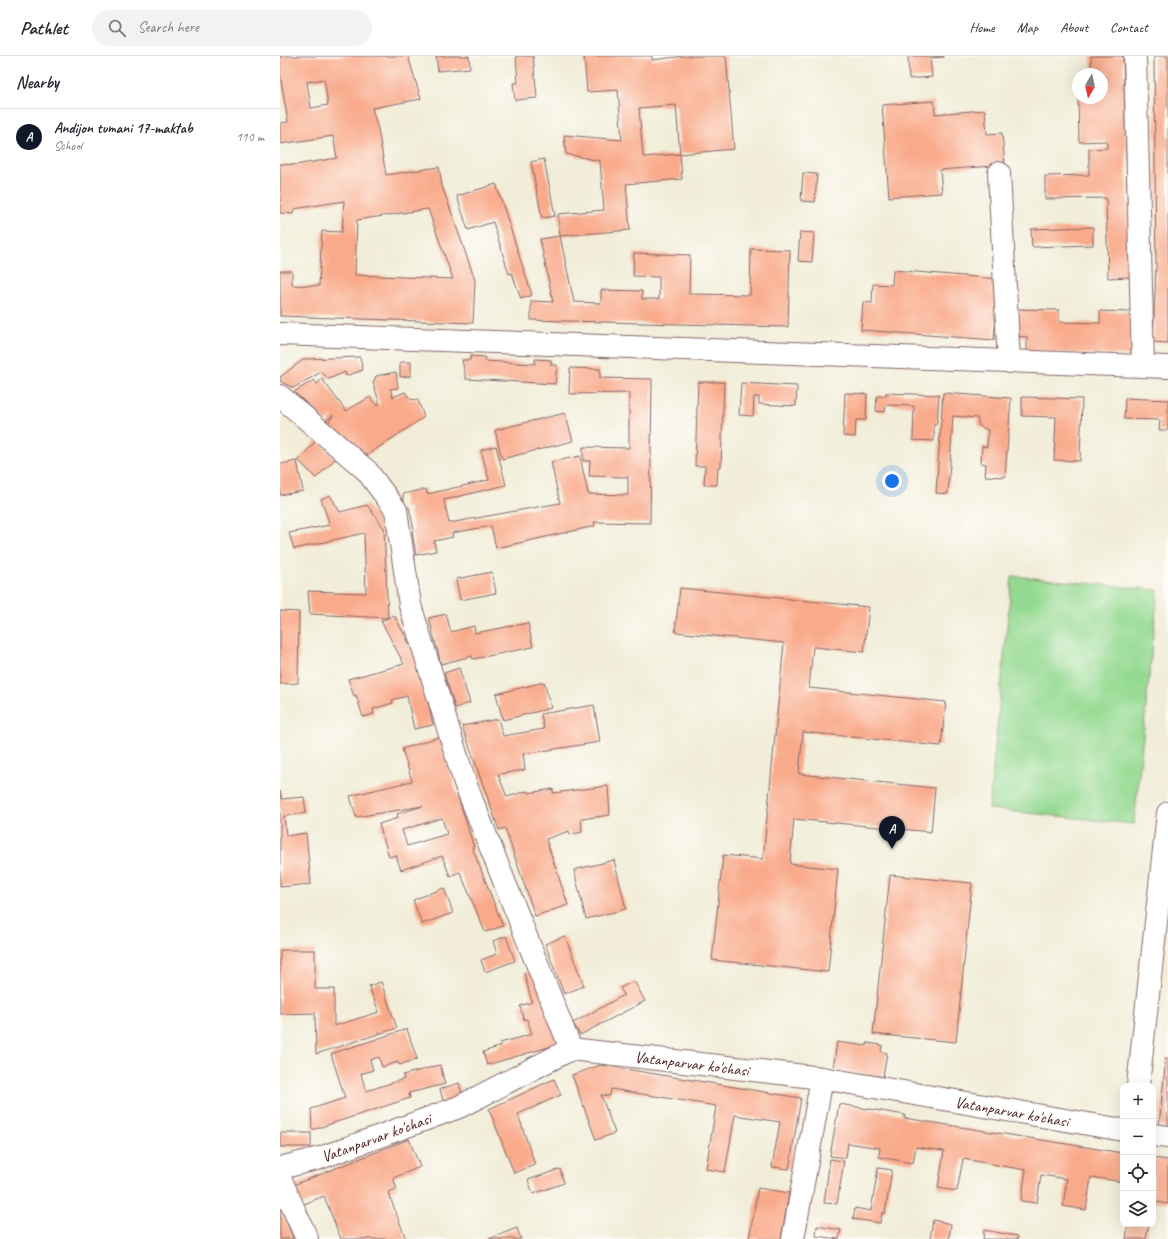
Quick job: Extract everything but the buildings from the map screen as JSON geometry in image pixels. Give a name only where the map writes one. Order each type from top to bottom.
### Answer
[{"type":"street","points":[[1136,56],[1143,366]]},
{"type":"street","points":[[999,173],[1009,362]]},
{"type":"street","points":[[280,334],[1168,368]]},
{"type":"street","points":[[280,396],[367,471],[396,510],[410,605],[465,783],[571,1049]]},
{"type":"street","points":[[1138,1083],[1168,813]]},
{"type":"street","name":"Vatanparvar ko'chasi","points":[[280,1168],[320,1158],[459,1107],[571,1049],[822,1078],[1120,1129]]},
{"type":"street","points":[[793,1239],[822,1078]]},
{"type":"street","points":[[1156,1135],[1168,1137]]},
{"type":"street","points":[[280,1178],[307,1239]]},
{"type":"green space","points":[[1012,576],[1158,590],[1134,824],[989,809]]},
{"type":"place","name":"Andijon tumani 17-maktab","points":[[892,849]]}]
